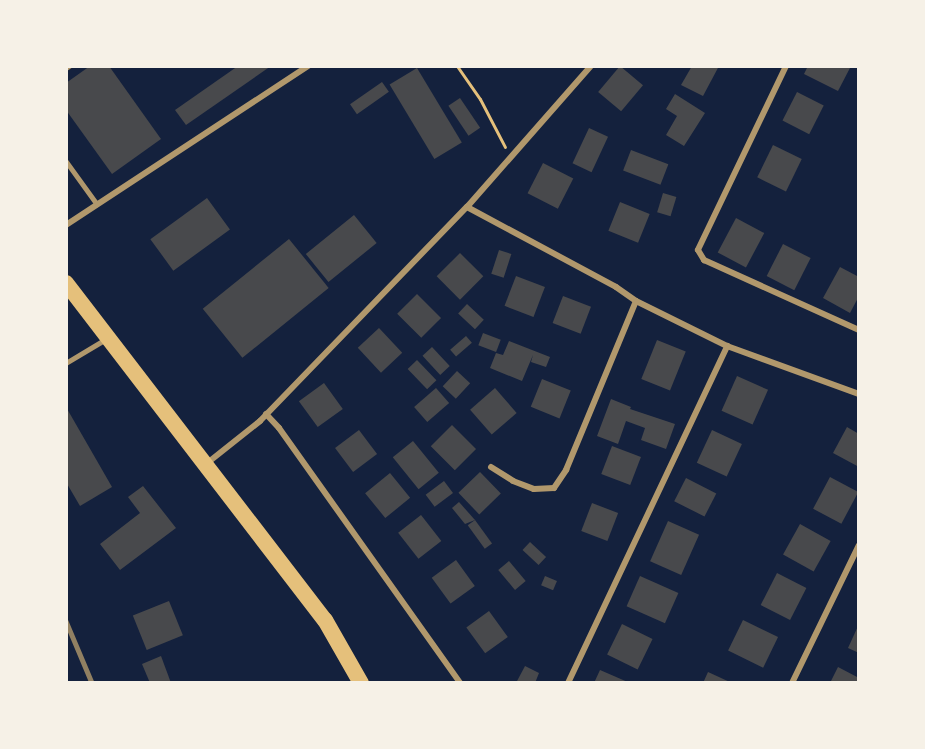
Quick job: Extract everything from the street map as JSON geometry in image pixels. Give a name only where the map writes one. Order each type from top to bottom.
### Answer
[{"type":"highway","points":[[66,283],[325,620],[361,683]]},
{"type":"street","points":[[66,225],[308,66]]},
{"type":"street","points":[[206,465],[266,414],[467,207],[591,66]]},
{"type":"street","points":[[786,66],[698,250],[704,260],[859,330]]},
{"type":"street","points":[[467,207],[616,287],[636,301],[727,346],[859,394]]},
{"type":"street","points":[[491,467],[513,481],[534,489],[554,488],[566,470],[636,301]]},
{"type":"street","points":[[568,683],[727,346]]},
{"type":"street","points":[[266,414],[279,428],[460,683]]},
{"type":"street","points":[[792,683],[859,545]]},
{"type":"lane","points":[[66,161],[97,204]]},
{"type":"lane","points":[[66,363],[108,338]]},
{"type":"path","points":[[457,66],[480,99],[501,144],[513,154]]},
{"type":"building","points":[[90,66],[109,66],[161,139],[112,174],[66,110],[66,83]]},
{"type":"building","points":[[238,66],[271,66],[186,125],[175,110]]},
{"type":"building","points":[[620,66],[643,85],[621,111],[598,92]]},
{"type":"building","points":[[692,66],[719,66],[703,96],[681,85]]},
{"type":"building","points":[[808,66],[851,66],[838,91],[804,74]]},
{"type":"building","points":[[417,68],[462,143],[434,159],[390,84]]},
{"type":"building","points":[[382,82],[389,92],[357,114],[350,104]]},
{"type":"building","points":[[797,92],[824,106],[809,134],[782,121]]},
{"type":"building","points":[[675,94],[705,113],[684,146],[666,135],[677,116],[666,109]]},
{"type":"building","points":[[460,98],[480,128],[469,136],[448,106]]},
{"type":"building","points":[[589,128],[608,137],[592,172],[573,163]]},
{"type":"building","points":[[773,145],[802,159],[786,191],[757,177]]},
{"type":"building","points":[[631,150],[668,164],[660,185],[623,171]]},
{"type":"building","points":[[543,163],[573,178],[558,209],[528,193]]},
{"type":"building","points":[[663,193],[676,197],[671,216],[657,212]]},
{"type":"building","points":[[207,198],[230,230],[173,271],[150,239]]},
{"type":"building","points":[[620,202],[650,214],[638,243],[608,231]]},
{"type":"building","points":[[354,215],[377,243],[328,282],[306,254]]},
{"type":"building","points":[[736,218],[764,233],[746,267],[718,252]]},
{"type":"building","points":[[289,239],[329,288],[242,358],[203,309]]},
{"type":"building","points":[[783,244],[811,258],[794,290],[767,276]]},
{"type":"building","points":[[499,250],[511,254],[504,278],[491,274]]},
{"type":"building","points":[[460,253],[483,276],[460,300],[437,276]]},
{"type":"building","points":[[840,267],[859,277],[859,296],[850,313],[823,298]]},
{"type":"building","points":[[516,276],[545,287],[533,317],[505,306]]},
{"type":"building","points":[[417,294],[441,318],[421,338],[397,314]]},
{"type":"building","points":[[563,296],[591,307],[581,334],[553,323]]},
{"type":"building","points":[[467,304],[484,320],[475,329],[458,314]]},
{"type":"building","points":[[379,328],[402,353],[381,373],[358,348]]},
{"type":"building","points":[[483,333],[501,340],[496,352],[478,345]]},
{"type":"building","points":[[466,336],[472,343],[456,357],[450,350]]},
{"type":"building","points":[[657,340],[686,352],[670,391],[641,379]]},
{"type":"building","points":[[509,341],[550,357],[546,367],[531,362],[533,355],[522,381],[490,368],[496,353],[503,355]]},
{"type":"building","points":[[432,347],[450,366],[440,375],[422,356]]},
{"type":"building","points":[[417,360],[436,380],[427,389],[408,369]]},
{"type":"building","points":[[457,371],[470,383],[456,399],[443,386]]},
{"type":"building","points":[[737,376],[768,390],[753,425],[722,411]]},
{"type":"building","points":[[542,379],[571,391],[560,418],[531,407]]},
{"type":"building","points":[[324,383],[343,409],[318,427],[299,401]]},
{"type":"building","points":[[436,388],[449,403],[427,422],[414,407]]},
{"type":"building","points":[[495,388],[517,413],[492,435],[470,410]]},
{"type":"building","points":[[611,399],[631,407],[630,409],[675,424],[666,449],[641,440],[645,428],[626,421],[618,444],[597,436]]},
{"type":"building","points":[[66,407],[112,487],[80,506],[66,482]]},
{"type":"building","points":[[452,425],[476,449],[455,470],[431,446]]},
{"type":"building","points":[[847,427],[859,434],[859,467],[833,453]]},
{"type":"building","points":[[359,430],[377,454],[353,472],[335,448]]},
{"type":"building","points":[[712,430],[742,444],[727,477],[697,463]]},
{"type":"building","points":[[413,441],[439,473],[419,489],[393,457]]},
{"type":"building","points":[[612,446],[641,457],[630,485],[601,474]]},
{"type":"building","points":[[480,472],[501,494],[479,514],[458,493]]},
{"type":"building","points":[[390,473],[410,498],[385,518],[365,493]]},
{"type":"building","points":[[830,477],[858,492],[841,524],[813,509]]},
{"type":"building","points":[[686,478],[716,493],[704,517],[674,501]]},
{"type":"building","points":[[444,481],[453,493],[435,507],[426,495]]},
{"type":"building","points":[[143,486],[176,528],[120,570],[100,544],[140,513],[128,497]]},
{"type":"building","points":[[459,502],[475,520],[465,524],[452,508]]},
{"type":"building","points":[[592,503],[618,513],[607,541],[581,531]]},
{"type":"building","points":[[421,515],[441,541],[418,559],[398,533]]},
{"type":"building","points":[[475,520],[492,543],[485,549],[468,525]]},
{"type":"building","points":[[668,521],[699,535],[681,575],[650,561]]},
{"type":"building","points":[[800,524],[831,541],[814,572],[783,555]]},
{"type":"building","points":[[530,542],[546,557],[539,565],[522,550]]},
{"type":"building","points":[[456,560],[475,586],[451,604],[432,578]]},
{"type":"building","points":[[509,561],[526,581],[515,590],[498,570]]},
{"type":"building","points":[[777,573],[806,588],[790,620],[761,605]]},
{"type":"building","points":[[545,576],[557,581],[553,590],[541,585]]},
{"type":"building","points":[[640,576],[678,593],[665,623],[627,606]]},
{"type":"building","points":[[169,601],[183,635],[147,650],[133,616]]},
{"type":"building","points":[[489,611],[508,637],[485,653],[466,627]]},
{"type":"building","points":[[743,620],[778,637],[763,668],[728,651]]},
{"type":"building","points":[[622,624],[653,639],[638,669],[607,655]]},
{"type":"building","points":[[859,624],[859,653],[848,648]]},
{"type":"building","points":[[161,656],[171,683],[150,683],[142,664]]},
{"type":"building","points":[[525,666],[539,673],[535,683],[516,683]]},
{"type":"building","points":[[838,667],[859,678],[859,683],[830,683]]},
{"type":"building","points":[[600,670],[630,683],[594,683]]},
{"type":"building","points":[[708,672],[732,683],[703,683]]},
{"type":"railway","points":[[66,621],[92,683]]}]
